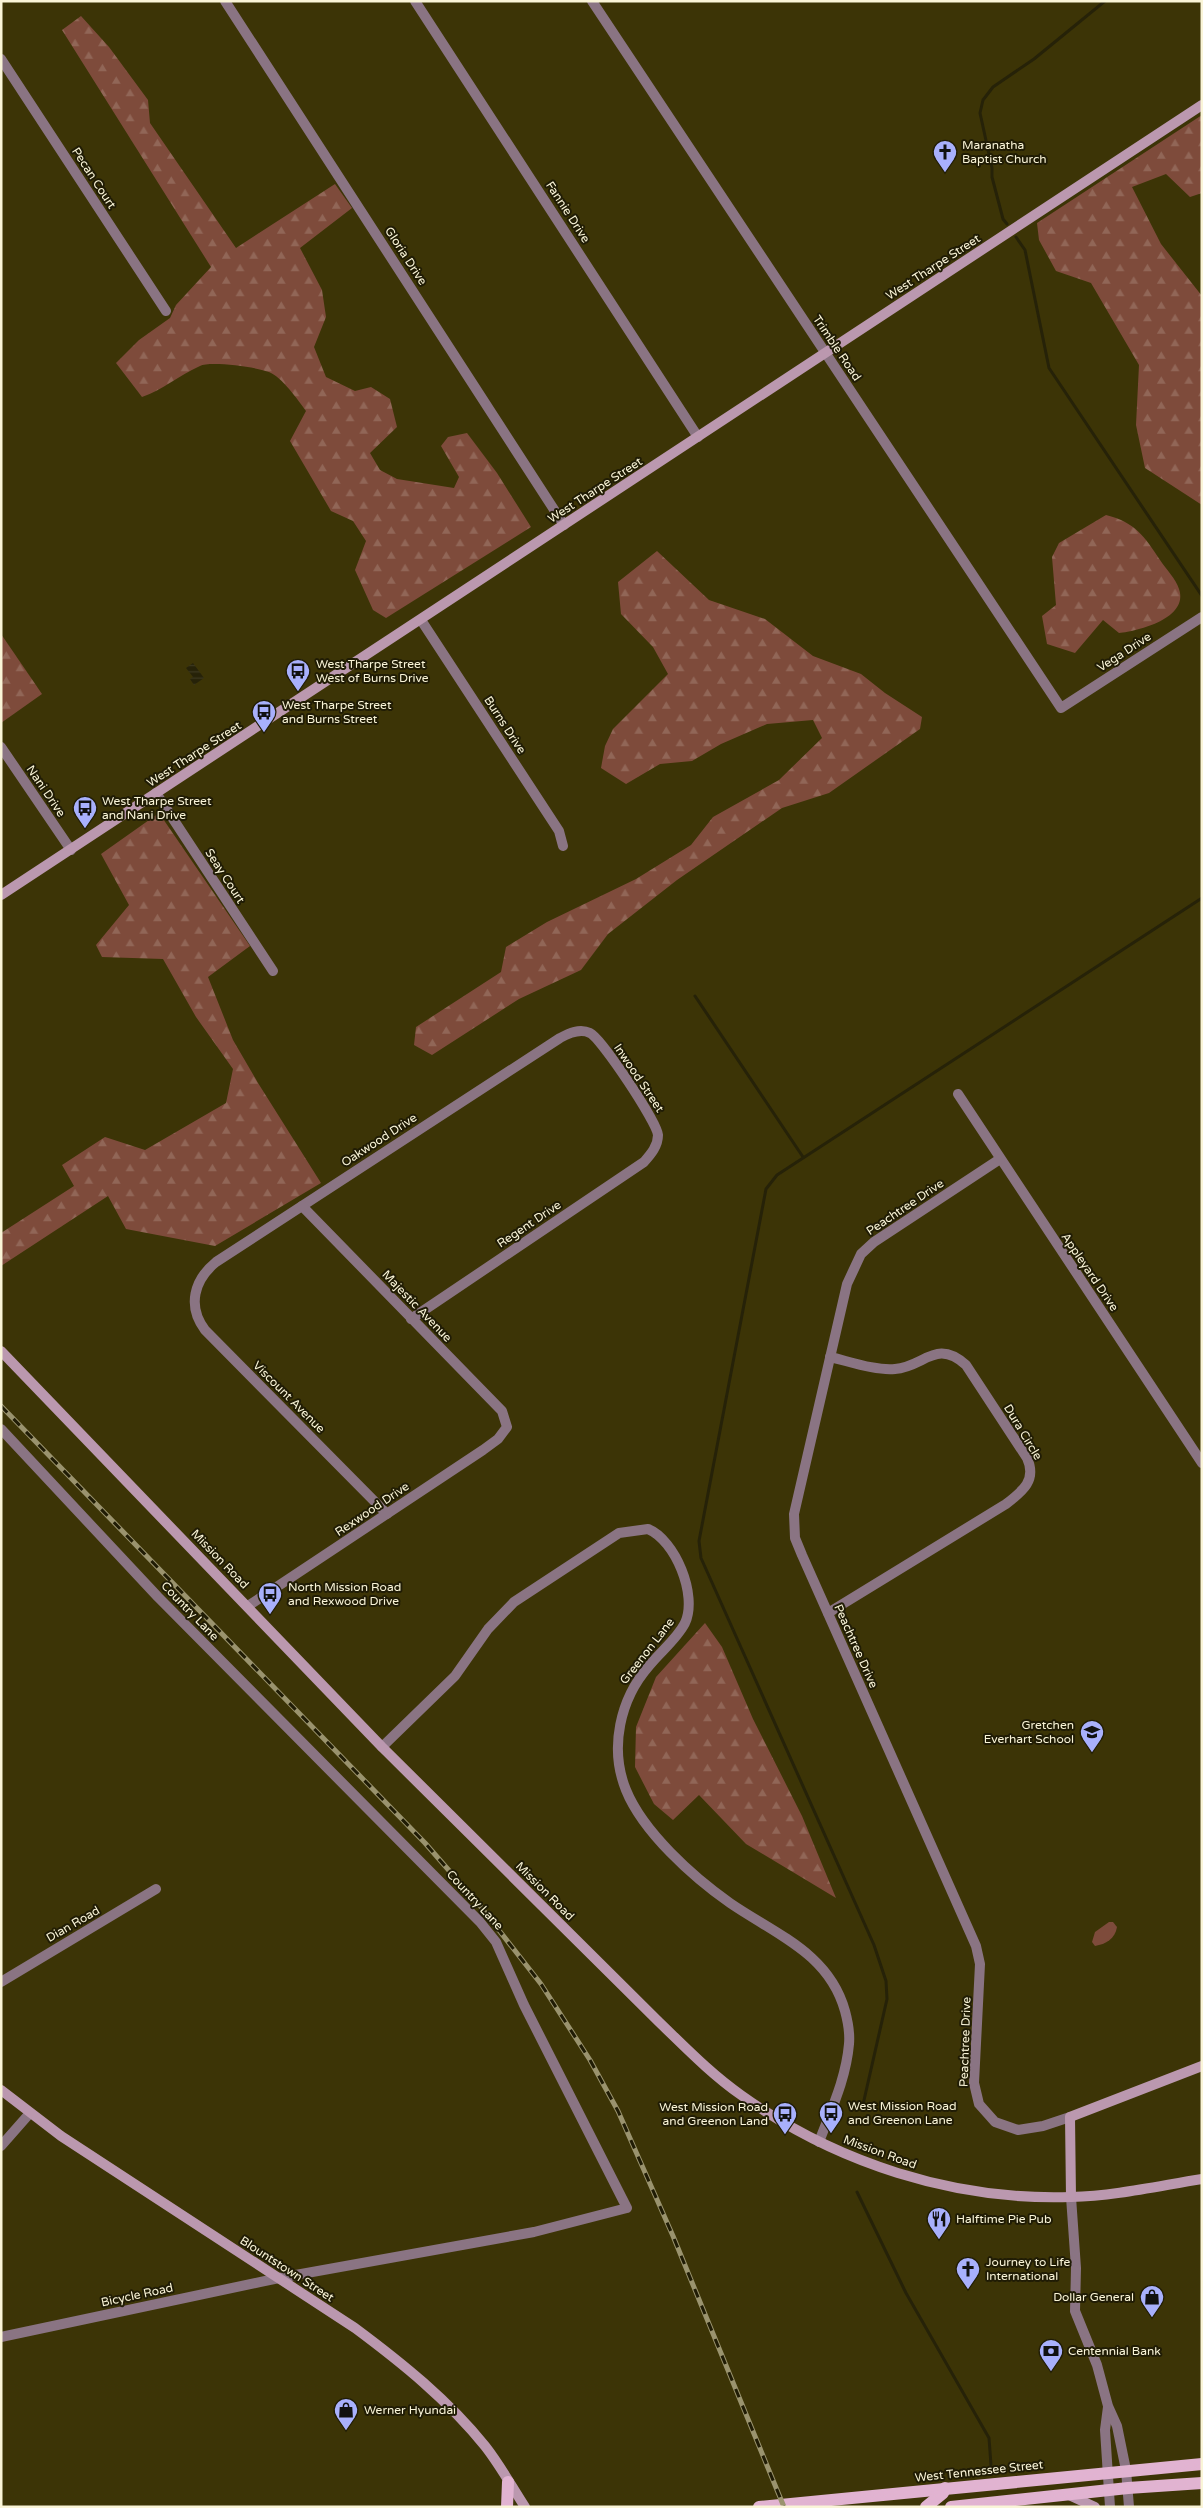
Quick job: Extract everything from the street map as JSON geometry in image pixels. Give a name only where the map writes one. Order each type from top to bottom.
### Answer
[{"type":"main road","name":"West Tharpe Street","points":[[1,895],[1202,105]]},
{"type":"main road","name":"Mission Road","points":[[1,1351],[382,1747],[705,2066],[760,2108],[819,2142],[885,2170],[937,2183],[1021,2196],[1071,2197],[1118,2193],[1202,2178]]},
{"type":"main road","points":[[1071,2197],[1070,2117],[1202,2066]]},
{"type":"main road","name":"Blountstown Street","points":[[1,2090],[30,2113],[164,2204],[355,2328],[415,2374],[485,2446],[525,2507]]},
{"type":"main road","name":"West Tennessee Street","points":[[759,2507],[1202,2464]]},
{"type":"main road","points":[[507,2507],[508,2482]]},
{"type":"main road","points":[[950,2507],[1128,2488],[1202,2483]]},
{"type":"main road","points":[[950,2507],[971,2485]]},
{"type":"main road","points":[[926,2507],[943,2493],[945,2488]]},
{"type":"main road","points":[[1068,2495],[1095,2507]]},
{"type":"street","name":"Gloria Drive","points":[[225,1],[564,525]]},
{"type":"street","name":"Fannie Drive","points":[[414,1],[698,437]]},
{"type":"street","name":"Trimble Road","points":[[592,1],[1061,708]]},
{"type":"street","name":"Pecan Court","points":[[1,59],[166,311]]},
{"type":"street","name":"Vega Drive","points":[[1061,708],[1202,617]]},
{"type":"street","name":"Burns Drive","points":[[421,620],[560,831],[563,846]]},
{"type":"street","name":"Nani Drive","points":[[1,747],[70,850]]},
{"type":"street","name":"Seay Court","points":[[156,794],[273,971]]},
{"type":"street","name":"Oakwood Drive","points":[[198,1286],[202,1276],[216,1262],[560,1038],[576,1031],[586,1032]]},
{"type":"street","name":"Inwood Street","points":[[586,1032],[598,1040],[653,1120],[658,1137],[656,1145]]},
{"type":"street","name":"Appleyard Drive","points":[[958,1094],[1202,1463]]},
{"type":"street","name":"Regent Drive","points":[[411,1318],[644,1162],[656,1145]]},
{"type":"street","name":"Peachtree Drive","points":[[1000,1159],[874,1242],[861,1254],[847,1284],[794,1514],[794,1526],[802,1555],[976,1946],[980,1964],[974,2083],[979,2104],[995,2122],[1018,2130],[1043,2126],[1070,2117]]},
{"type":"street","name":"Majestic Avenue","points":[[302,1206],[502,1411],[507,1427]]},
{"type":"street","name":"Viscount Avenue","points":[[198,1286],[195,1311],[205,1330],[387,1514]]},
{"type":"street","name":"Dura Circle","points":[[828,1613],[1006,1504],[1027,1486],[1031,1472],[1027,1458],[966,1365],[951,1355],[937,1354],[894,1369],[830,1357]]},
{"type":"street","name":"Rexwood Drive","points":[[248,1606],[483,1450],[498,1439],[507,1427]]},
{"type":"street","name":"Country Lane","points":[[1,1429],[158,1597],[491,1935],[504,1958],[524,2005],[628,2208],[534,2232],[279,2278]]},
{"type":"street","name":"Greenon Lane","points":[[382,1747],[455,1676],[488,1629],[514,1602],[619,1533],[648,1528],[664,1539],[679,1566],[687,1586],[690,1611],[678,1634],[635,1684],[626,1702],[620,1728],[620,1771],[634,1805],[647,1825],[664,1844],[730,1902],[797,1944],[813,1957],[836,1987],[848,2023],[849,2043],[841,2085],[819,2142]]},
{"type":"street","name":"Dian Road","points":[[1,1982],[156,1889]]},
{"type":"street","points":[[1,2146],[30,2113]]},
{"type":"street","points":[[1071,2197],[1076,2268],[1075,2311],[1099,2370],[1108,2406],[1117,2426],[1126,2470],[1129,2507]]},
{"type":"street","name":"Bicycle Road","points":[[1,2337],[279,2278]]},
{"type":"street","points":[[1108,2406],[1105,2430],[1106,2472],[1110,2507]]},
{"type":"green space","points":[[81,16],[109,47],[148,100],[150,123],[236,248],[335,184],[352,208],[300,248],[322,290],[326,317],[314,347],[326,377],[355,391],[371,387],[390,399],[397,427],[370,453],[380,470],[397,479],[454,488],[459,477],[441,446],[448,437],[467,433],[497,473],[531,527],[386,618],[373,610],[355,570],[366,541],[353,521],[331,511],[290,441],[306,411],[279,379],[269,372],[255,368],[223,364],[205,365],[142,397],[116,363],[139,340],[170,318],[176,305],[211,267],[62,30]]},
{"type":"green space","points":[[1202,115],[1202,193],[1190,197],[1166,174],[1132,187],[1161,244],[1202,296],[1202,505],[1145,468],[1136,425],[1139,365],[1091,283],[1056,271],[1039,240],[1037,223]]},
{"type":"green space","points":[[1106,515],[1132,526],[1149,544],[1178,585],[1180,599],[1177,608],[1160,621],[1128,632],[1119,633],[1103,620],[1075,653],[1047,644],[1042,616],[1056,605],[1052,557],[1059,543]]},
{"type":"green space","points":[[657,551],[709,600],[765,619],[813,656],[861,674],[885,693],[922,717],[920,729],[829,793],[782,808],[677,880],[608,934],[581,970],[519,999],[432,1055],[414,1045],[416,1027],[501,972],[506,947],[547,922],[636,879],[691,845],[713,817],[779,780],[822,738],[813,720],[767,724],[721,744],[692,761],[660,764],[626,784],[601,768],[605,746],[613,729],[668,674],[653,647],[621,614],[618,582]]},
{"type":"green space","points":[[1,634],[42,694],[1,723]]},
{"type":"green space","points":[[159,813],[250,946],[208,977],[233,1040],[321,1183],[215,1246],[126,1229],[108,1196],[1,1266],[1,1233],[74,1186],[62,1165],[105,1137],[145,1150],[226,1103],[233,1069],[196,1017],[163,959],[102,957],[96,945],[129,905],[101,854]]},
{"type":"green space","points":[[705,1623],[722,1647],[753,1719],[802,1816],[836,1898],[746,1844],[699,1795],[673,1820],[654,1804],[635,1767],[636,1727],[656,1677]]},
{"type":"green space","points":[[1109,1922],[1113,1922],[1117,1927],[1114,1935],[1103,1944],[1095,1946],[1092,1942],[1095,1932]]},
{"type":"shaded area","points":[[193,663],[204,678],[194,685],[190,679],[193,677],[186,668]]},
{"type":"waterway","points":[[1007,224],[1003,219],[992,177],[992,168],[980,113],[983,100],[993,87],[1034,59],[1105,1]]},
{"type":"waterway","points":[[1016,237],[1025,250],[1049,368],[1202,596]]},
{"type":"waterway","points":[[862,2109],[887,1999],[886,1981],[874,1945],[701,1558],[699,1541],[766,1189],[777,1175],[1202,898]]},
{"type":"waterway","points":[[695,996],[803,1157]]},
{"type":"waterway","points":[[857,2192],[906,2293],[989,2438],[991,2465]]},
{"type":"railway","points":[[1,1406],[425,1843],[480,1906],[541,1984],[590,2060],[618,2111],[673,2236],[784,2507]]},
{"type":"place","name":"Maranatha Baptist Church","points":[[945,173]]},
{"type":"place","name":"West Tharpe Street West of Burns Drive","points":[[298,692]]},
{"type":"place","name":"West Tharpe Street and Burns Street","points":[[264,733]]},
{"type":"place","name":"West Tharpe Street and Nani Drive","points":[[85,829]]},
{"type":"place","name":"North Mission Road and Rexwood Drive","points":[[270,1615]]},
{"type":"place","name":"Gretchen Everhart School","points":[[1092,1753]]},
{"type":"place","name":"West Mission Road and Greenon Lane","points":[[831,2134]]},
{"type":"place","name":"West Mission Road and Greenon Land","points":[[785,2135]]},
{"type":"place","name":"Halftime Pie Pub","points":[[939,2240]]},
{"type":"place","name":"Journey to Life International","points":[[968,2290]]},
{"type":"place","name":"Dollar General","points":[[1152,2318]]},
{"type":"place","name":"Centennial Bank","points":[[1051,2372]]},
{"type":"place","name":"Werner Hyundai","points":[[346,2431]]}]
